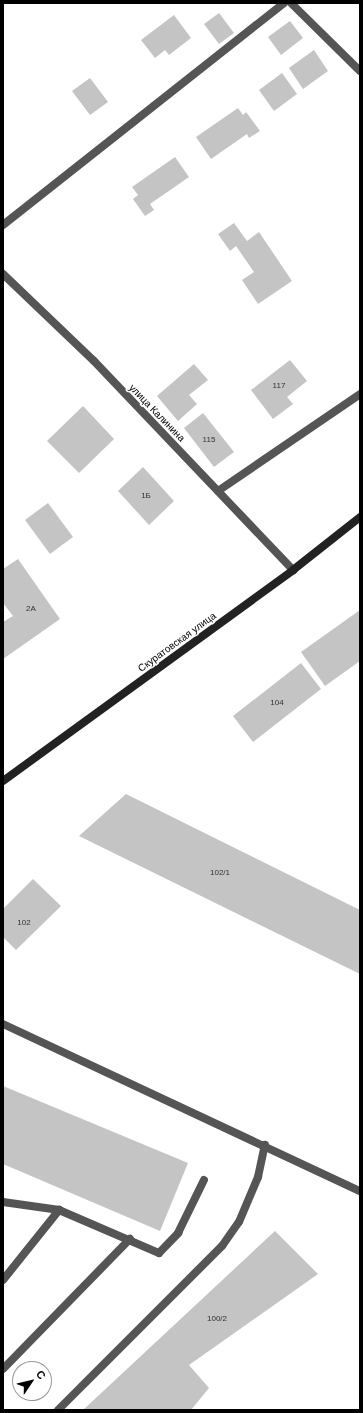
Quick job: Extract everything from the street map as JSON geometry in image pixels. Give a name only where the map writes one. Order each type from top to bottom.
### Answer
[{"type":"street","points":[[3,226],[284,3]]},
{"type":"street","points":[[291,3],[360,70]]},
{"type":"street","name":"улица Калинина","points":[[3,274],[94,361],[293,570]]},
{"type":"street","points":[[218,491],[360,394]]},
{"type":"street","name":"Скуратовская улица","points":[[3,781],[293,570],[360,517]]},
{"type":"street","points":[[3,1024],[265,1145],[360,1191]]},
{"type":"street","points":[[58,1410],[222,1246],[239,1222],[258,1177],[265,1145]]},
{"type":"street","points":[[3,1202],[60,1210],[159,1252],[166,1248],[178,1233],[204,1180]]},
{"type":"street","points":[[3,1280],[60,1210]]},
{"type":"street","points":[[3,1370],[130,1239]]},
{"type":"building","points":[[219,13],[234,33],[219,44],[204,24]]},
{"type":"building","points":[[174,15],[191,38],[169,55],[165,50],[155,58],[141,40]]},
{"type":"building","points":[[290,21],[303,38],[281,55],[268,37]]},
{"type":"building","points":[[314,50],[328,71],[303,89],[289,68]]},
{"type":"building","points":[[282,73],[297,94],[274,111],[259,90]]},
{"type":"building","points":[[90,78],[108,102],[90,115],[72,91]]},
{"type":"building","points":[[238,108],[243,115],[246,112],[260,131],[249,138],[247,134],[211,159],[196,137]]},
{"type":"building","points":[[175,157],[189,177],[150,204],[154,210],[145,216],[133,199],[138,195],[132,187]]},
{"type":"building","points":[[234,223],[247,241],[259,232],[292,281],[258,304],[242,280],[254,272],[236,246],[230,251],[218,234]]},
{"type":"building","points":[[290,360],[307,381],[287,397],[293,404],[273,419],[251,390]]},
{"type":"building","points":[[194,364],[208,380],[189,395],[197,404],[178,421],[157,396]]},
{"type":"building","points":[[83,406],[114,439],[79,473],[47,441]]},
{"type":"building","points":[[203,413],[234,452],[214,467],[184,428]]},
{"type":"building","points":[[143,467],[174,501],[149,525],[118,491]]},
{"type":"building","points":[[48,503],[73,537],[50,554],[25,520]]},
{"type":"building","points":[[18,559],[60,619],[3,659],[3,622],[13,616],[3,603],[3,569]]},
{"type":"building","points":[[360,610],[360,661],[325,686],[301,652]]},
{"type":"building","points":[[301,663],[321,689],[253,742],[233,716]]},
{"type":"building","points":[[126,794],[360,910],[360,974],[79,836]]},
{"type":"building","points":[[33,879],[61,906],[16,950],[3,937],[3,909]]},
{"type":"building","points":[[3,1086],[188,1163],[160,1231],[3,1164]]},
{"type":"building","points":[[275,1231],[318,1274],[189,1365],[209,1388],[191,1410],[83,1410]]}]
